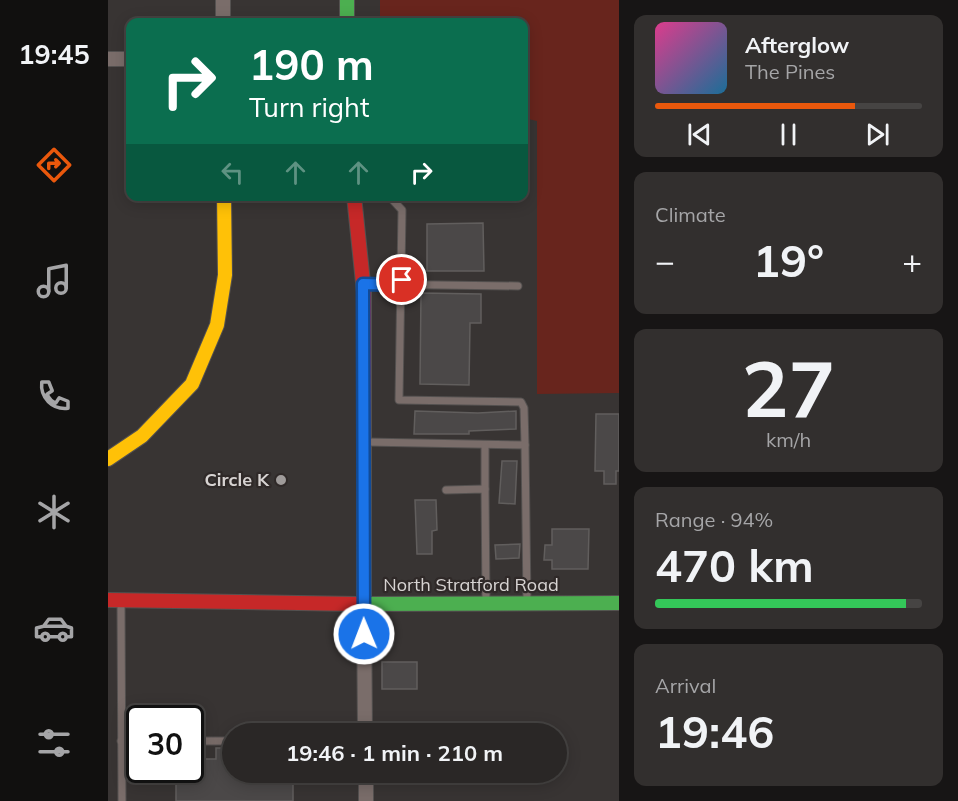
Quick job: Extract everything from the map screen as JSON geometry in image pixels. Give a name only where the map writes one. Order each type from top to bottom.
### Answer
[{"type":"main road","points":[[347,0],[347,18]]},
{"type":"main road","points":[[108,459],[142,436],[192,384],[218,325],[225,275],[224,201]]},
{"type":"main road","points":[[355,201],[363,284],[364,604]]},
{"type":"main road","name":"North Stratford Road","points":[[115,600],[364,604],[619,603]]},
{"type":"street","points":[[223,0],[223,18]]},
{"type":"street","points":[[108,59],[126,59]]},
{"type":"street","points":[[364,604],[365,723]]},
{"type":"street","points":[[366,783],[366,801]]},
{"type":"lane","points":[[394,201],[402,210],[399,400],[521,402],[524,408],[527,603]]},
{"type":"lane","points":[[363,284],[518,286]]},
{"type":"lane","points":[[363,442],[525,445]]},
{"type":"lane","points":[[485,445],[486,604]]},
{"type":"lane","points":[[446,490],[484,489]]},
{"type":"lane","points":[[115,600],[122,801]]},
{"type":"lane","points":[[121,741],[126,741]]},
{"type":"lane","points":[[204,741],[222,741]]},
{"type":"shaded area","points":[[380,0],[619,0],[619,393],[537,394],[537,121],[528,119],[528,18],[380,18]]},
{"type":"building","points":[[483,223],[484,271],[427,271],[427,224]]},
{"type":"building","points":[[421,293],[481,294],[481,323],[470,323],[469,385],[420,384]]},
{"type":"building","points":[[415,411],[478,413],[516,411],[516,429],[469,431],[469,434],[414,434]]},
{"type":"building","points":[[596,414],[619,414],[619,471],[616,471],[616,484],[604,484],[604,471],[595,471]]},
{"type":"building","points":[[502,461],[517,461],[515,504],[499,503]]},
{"type":"building","points":[[415,500],[436,500],[437,530],[432,531],[432,554],[417,554]]},
{"type":"building","points":[[552,529],[589,529],[588,569],[552,569],[552,560],[544,560],[545,545],[552,545]]},
{"type":"building","points":[[520,544],[519,558],[496,559],[495,545]]},
{"type":"building","points":[[382,662],[417,662],[417,689],[382,689]]},
{"type":"building","points":[[216,748],[222,748],[222,783],[293,783],[293,801],[176,801],[176,783],[204,783],[204,759],[216,759]]},
{"type":"traffic: fast","points":[[347,0],[347,18]]},
{"type":"traffic: fast","points":[[364,516],[364,604]]},
{"type":"traffic: fast","points":[[358,604],[619,603]]},
{"type":"traffic: slow","points":[[108,459],[142,436],[192,384],[217,325],[225,275],[224,201]]},
{"type":"traffic: jam","points":[[355,201],[364,292],[364,516]]},
{"type":"traffic: jam","points":[[108,600],[358,604]]},
{"type":"place","name":"Circle K","points":[[281,480]]},
{"type":"route","points":[[364,634],[363,284],[402,285],[402,280]]}]
